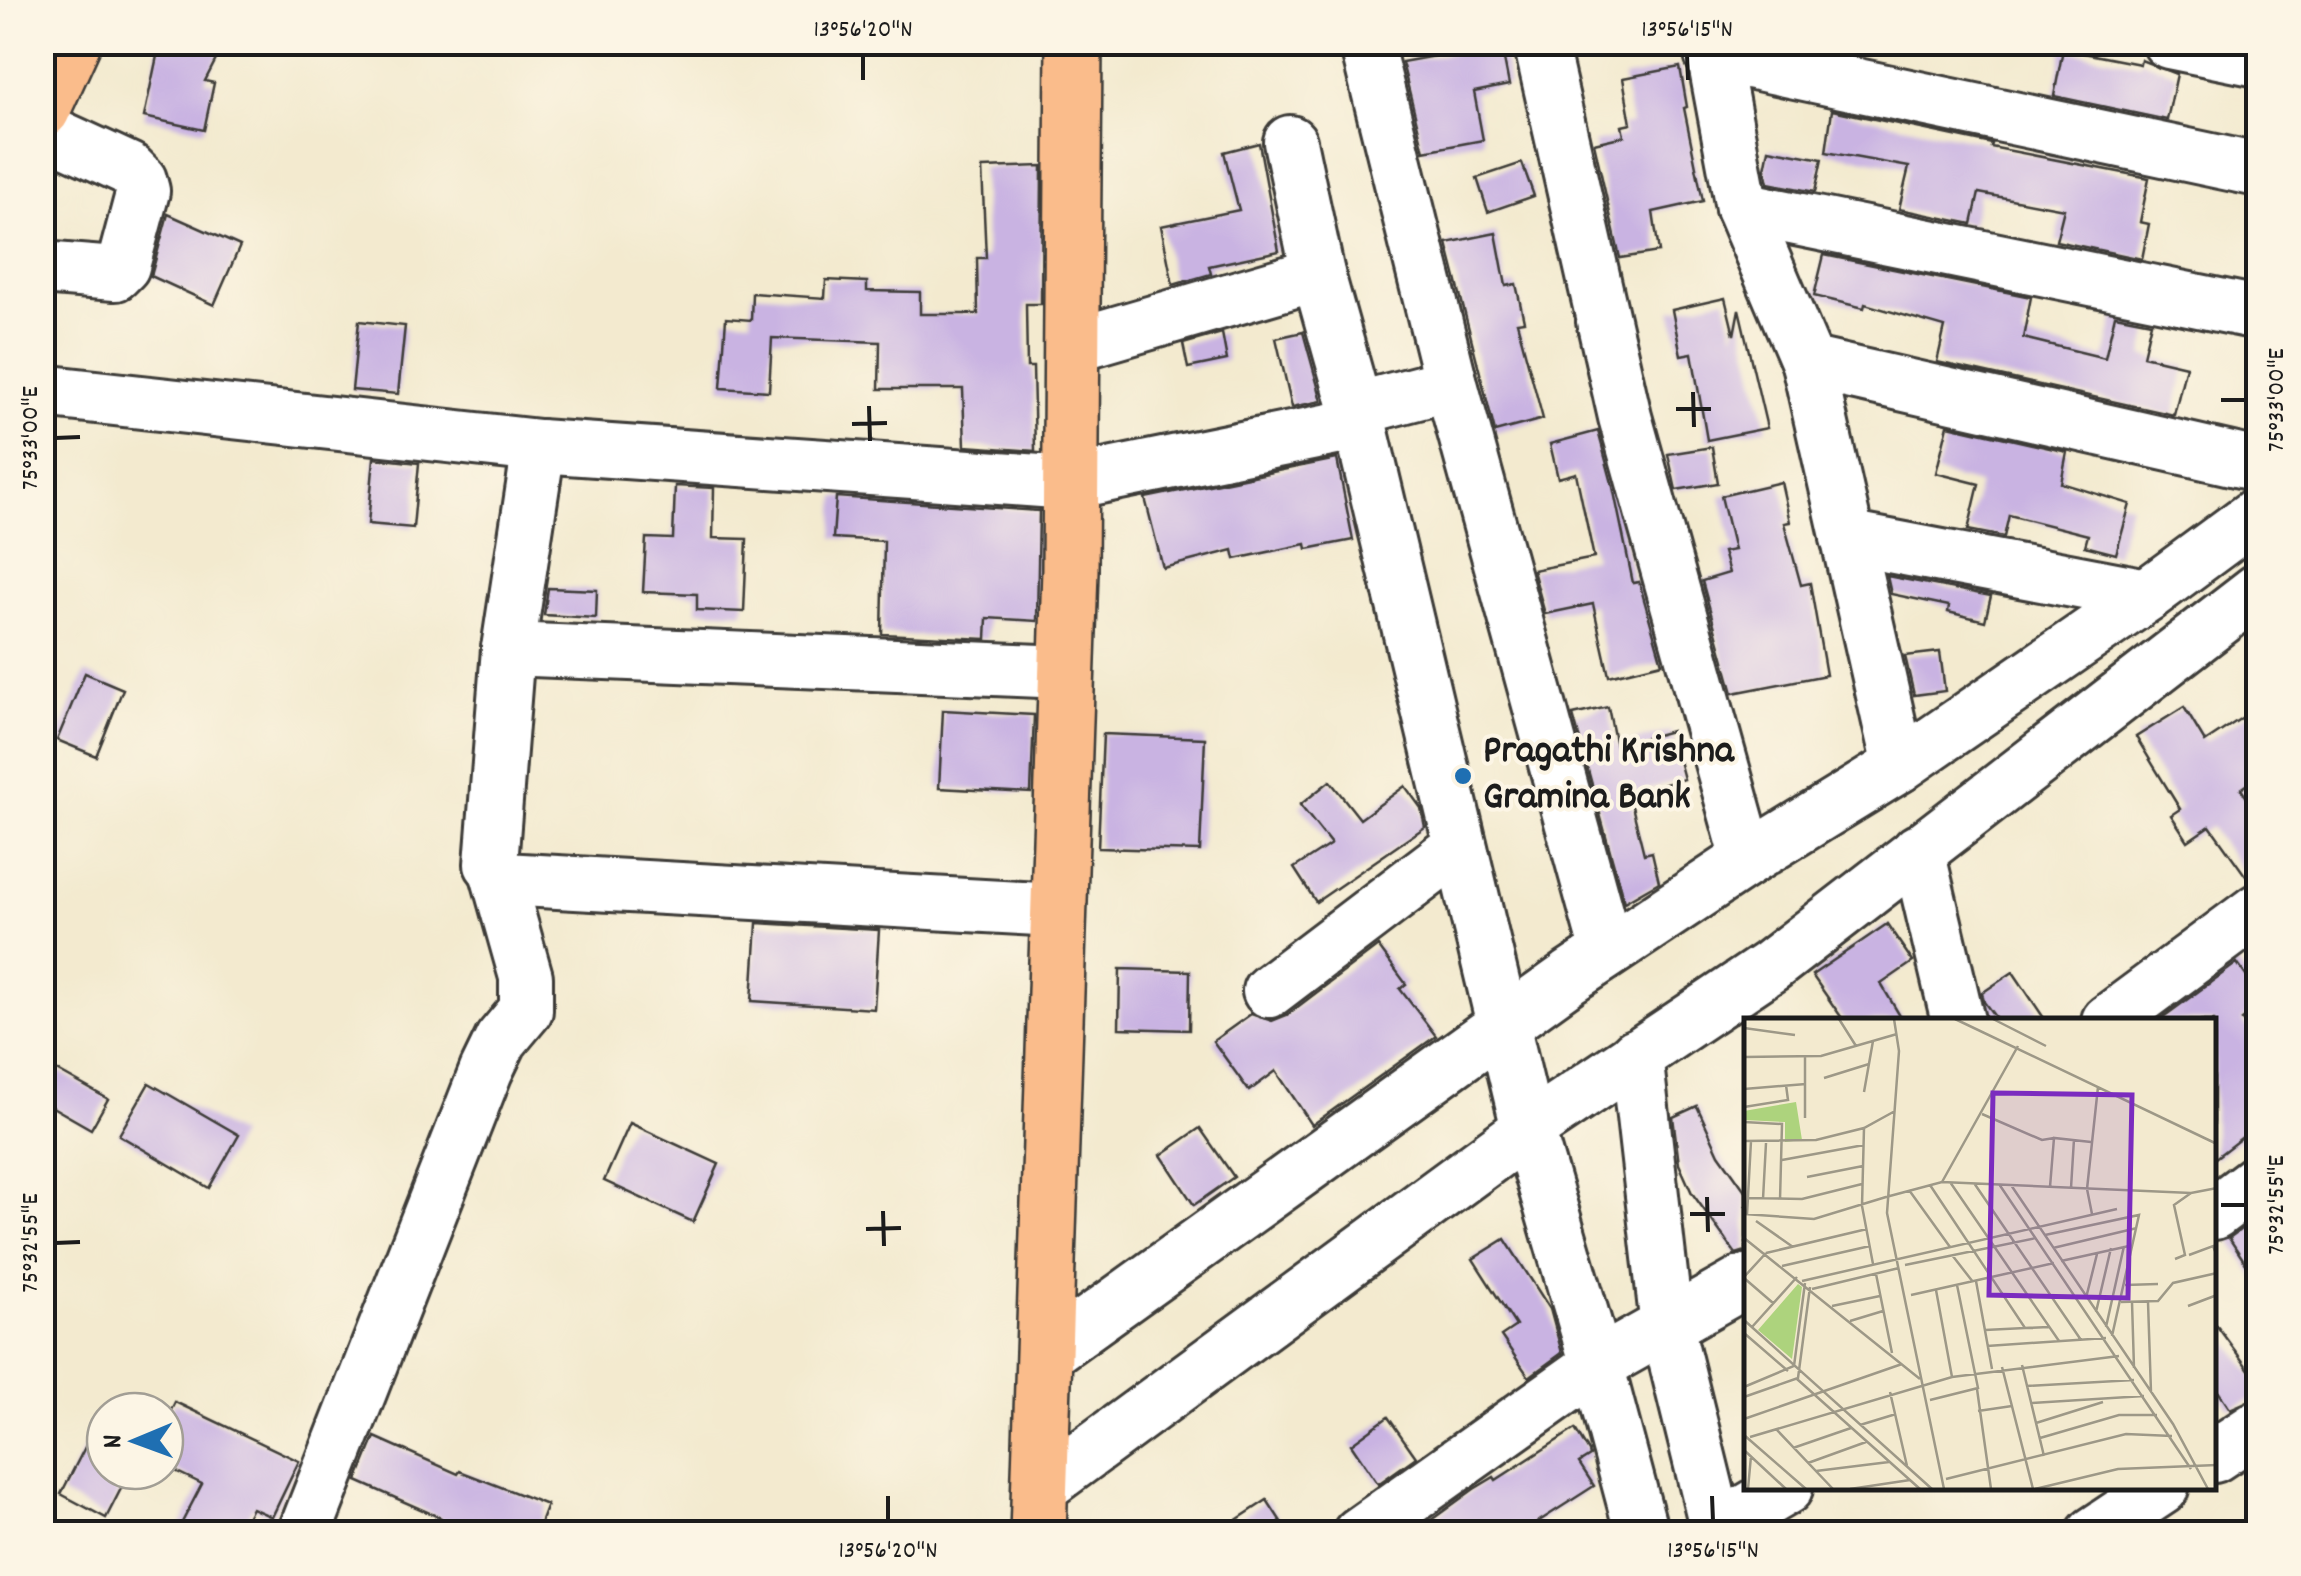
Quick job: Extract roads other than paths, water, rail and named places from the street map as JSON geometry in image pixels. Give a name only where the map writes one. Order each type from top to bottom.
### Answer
[{"type":"main road","points":[[42,110],[72,42]]},
{"type":"main road","points":[[1039,1511],[1066,672],[1074,42]]},
{"type":"street","points":[[1366,42],[1394,403],[1460,846],[1515,1017],[1597,1365],[1642,1534]]},
{"type":"street","points":[[1540,42],[1625,417],[1748,859]]},
{"type":"street","points":[[2169,42],[2258,60]]},
{"type":"street","points":[[1899,766],[1808,363],[1742,208],[1711,48],[2258,170]]},
{"type":"street","points":[[42,129],[129,169],[144,191],[123,266],[115,274],[42,268]]},
{"type":"street","points":[[1290,142],[1318,274],[1394,403],[1589,964]]},
{"type":"street","points":[[1742,208],[2258,313]]},
{"type":"street","points":[[1072,346],[1318,274]]},
{"type":"street","points":[[1808,363],[2258,465]]},
{"type":"street","points":[[42,391],[539,446],[1070,483],[1394,403]]},
{"type":"street","points":[[304,1534],[486,1072],[501,1040],[526,1010],[526,977],[497,874],[490,864],[508,649],[539,446]]},
{"type":"street","points":[[1043,1356],[1589,964],[1899,766],[2146,596],[2258,513]]},
{"type":"street","points":[[1847,538],[2146,596]]},
{"type":"street","points":[[1039,1511],[1541,1122],[1771,966],[2258,590]]},
{"type":"street","points":[[508,649],[1066,672]]},
{"type":"street","points":[[1269,991],[1460,846]]},
{"type":"street","points":[[1918,851],[1957,1018]]},
{"type":"street","points":[[497,874],[504,879],[1057,910]]},
{"type":"street","points":[[2112,1018],[2258,910]]},
{"type":"street","points":[[1616,1069],[1667,1327],[1714,1532],[1781,1491]]},
{"type":"street","points":[[2216,1212],[2258,1180]]},
{"type":"street","points":[[1358,1534],[1597,1365],[1744,1282]]},
{"type":"street","points":[[2216,1455],[2258,1427]]},
{"type":"street","points":[[2092,1522],[2156,1491]]},
{"type":"place","name":"Pragathi Krishna Gramina Bank","points":[[1463,776]]}]
